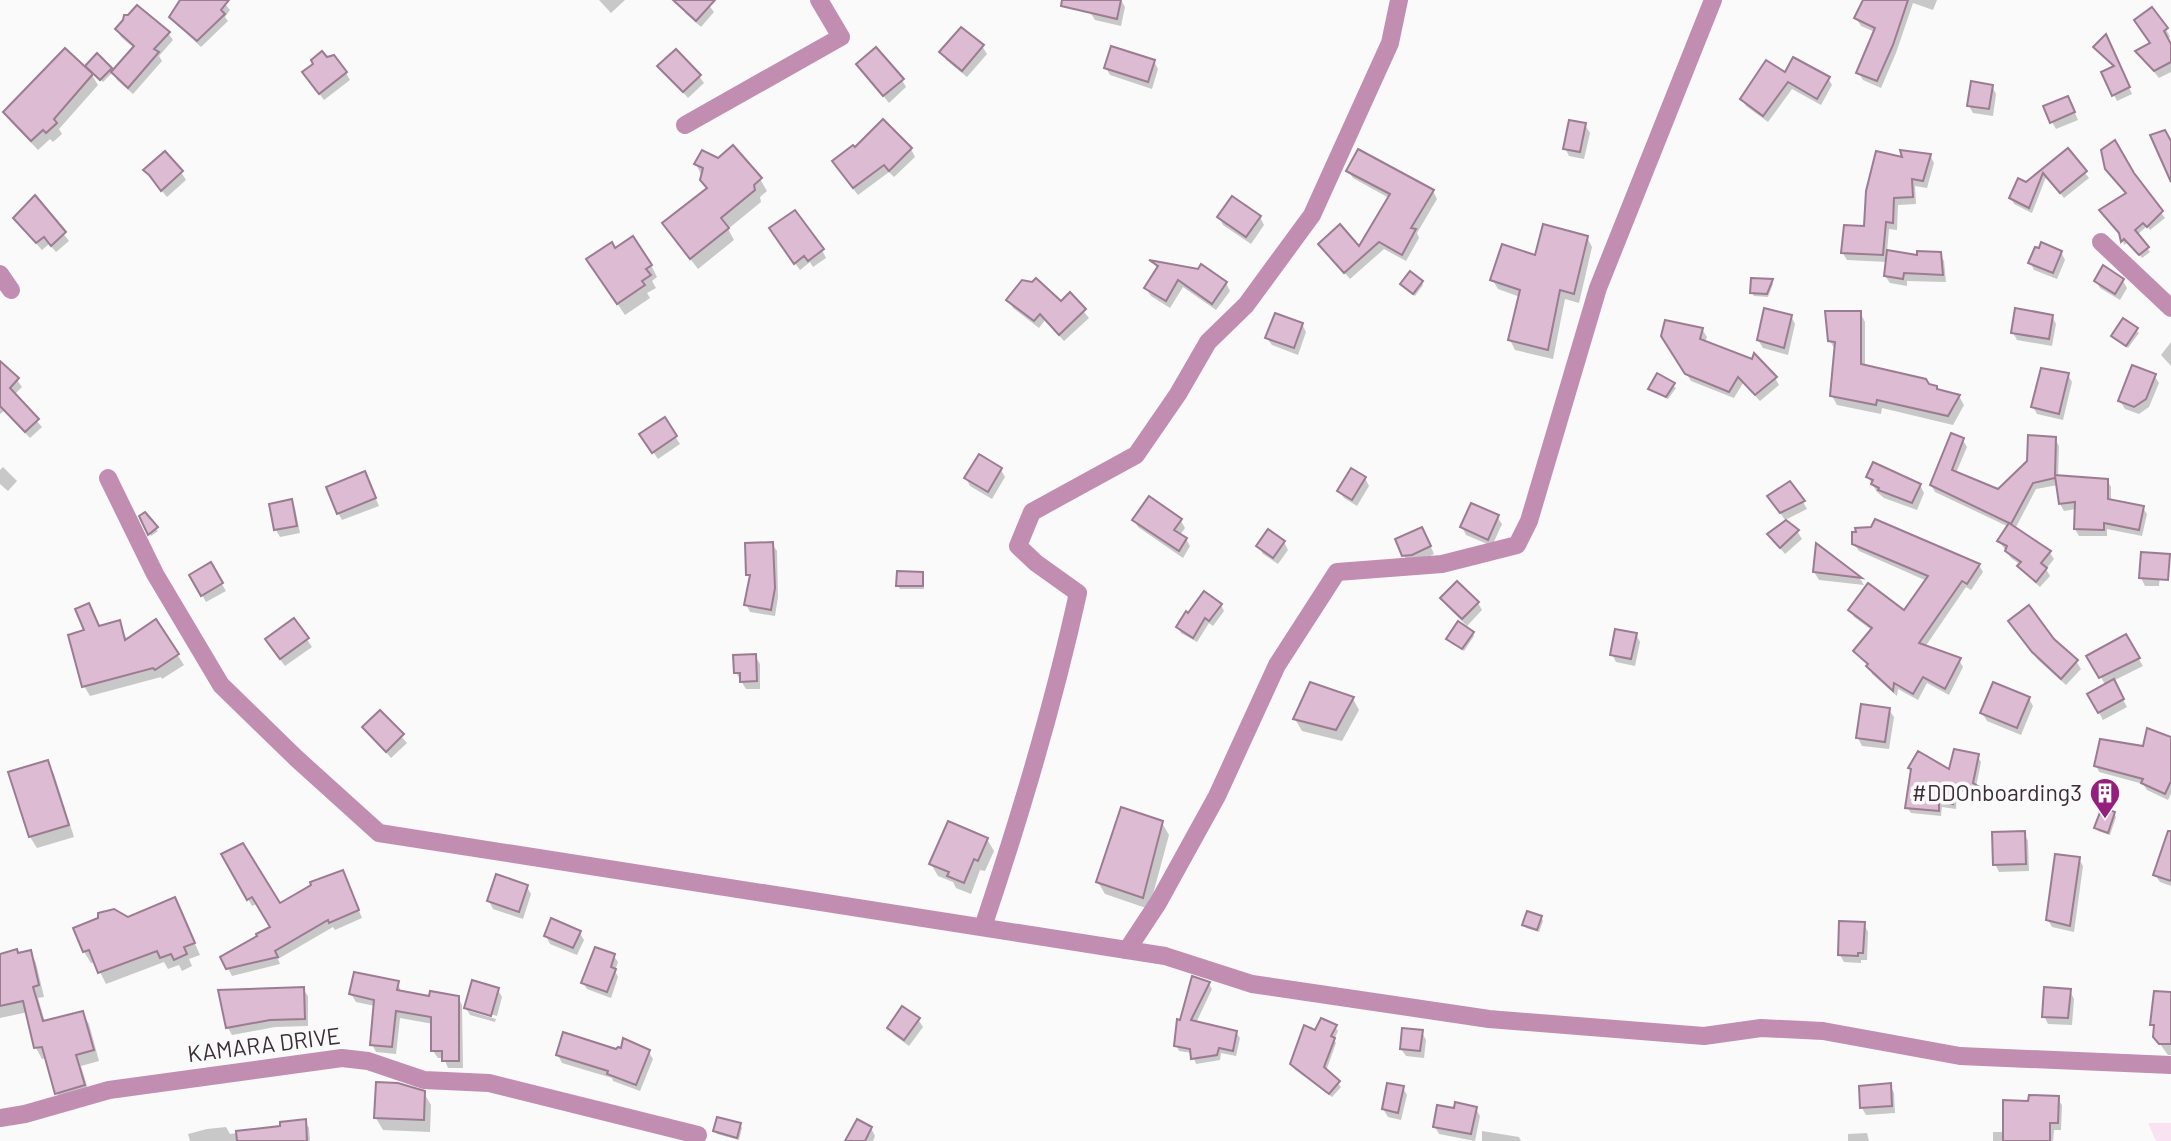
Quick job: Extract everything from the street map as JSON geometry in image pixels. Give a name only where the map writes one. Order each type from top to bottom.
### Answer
[{"type":"street","points":[[685,125],[841,37],[819,0]]},
{"type":"street","points":[[983,927],[1022,811],[1059,680],[1078,593],[1035,563],[1018,546],[1032,512],[1136,455],[1178,394],[1208,342],[1246,304],[1312,215],[1390,43],[1399,0]]},
{"type":"street","points":[[1127,950],[1158,904],[1217,796],[1278,665],[1337,572],[1442,564],[1517,545],[1529,521],[1598,288],[1713,0]]},
{"type":"street","points":[[2101,242],[2171,308]]},
{"type":"street","points":[[0,274],[11,290]]},
{"type":"street","points":[[108,478],[155,574],[220,685],[379,832],[1165,956],[1252,984],[1489,1019],[1704,1036],[1761,1028],[1823,1031],[1960,1056],[2171,1065]]},
{"type":"street","name":"KAMARA DRIVE","points":[[0,1118],[26,1114],[108,1090],[342,1058],[368,1061],[424,1080],[489,1083],[698,1135]]},
{"type":"shaded area","points":[[2148,1123],[2171,1123],[2171,1141],[2156,1141]]},
{"type":"building","points":[[180,0],[229,0],[221,10],[225,14],[197,41],[169,17]]},
{"type":"building","points":[[673,0],[715,0],[696,21]]},
{"type":"building","points":[[1062,0],[1121,0],[1117,19],[1061,6]]},
{"type":"building","points":[[1863,0],[1908,0],[1877,81],[1856,73],[1875,28],[1854,18]]},
{"type":"building","points":[[137,5],[170,32],[154,49],[159,52],[128,88],[111,72],[134,46],[115,29],[124,15],[128,15]]},
{"type":"building","points":[[2152,7],[2168,28],[2164,31],[2171,44],[2171,62],[2154,71],[2135,51],[2150,43],[2134,20]]},
{"type":"building","points":[[961,27],[984,45],[962,71],[939,52]]},
{"type":"building","points":[[2106,34],[2130,87],[2112,96],[2101,72],[2114,66],[2093,47]]},
{"type":"building","points":[[1111,46],[1155,60],[1148,82],[1104,68]]},
{"type":"building","points":[[876,47],[904,79],[883,96],[856,64]]},
{"type":"building","points":[[65,48],[93,74],[54,119],[57,123],[46,133],[43,130],[31,141],[3,112]]},
{"type":"building","points":[[676,49],[701,75],[683,92],[657,66]]},
{"type":"building","points":[[322,51],[327,57],[334,55],[347,72],[319,94],[302,72],[313,64],[311,60]]},
{"type":"building","points":[[97,53],[112,68],[100,80],[85,66]]},
{"type":"building","points":[[1793,57],[1830,77],[1817,99],[1788,82],[1763,116],[1740,99],[1766,60],[1785,72]]},
{"type":"building","points":[[1971,81],[1993,85],[1989,109],[1967,106]]},
{"type":"building","points":[[2068,96],[2075,112],[2050,123],[2043,106]]},
{"type":"building","points":[[883,119],[912,148],[889,171],[884,165],[853,188],[832,161],[853,145],[855,147]]},
{"type":"building","points":[[1569,120],[1586,123],[1580,152],[1563,149]]},
{"type":"building","points":[[2165,130],[2171,141],[2171,182],[2150,135]]},
{"type":"building","points":[[2115,140],[2134,173],[2163,211],[2147,227],[2143,223],[2135,230],[2149,247],[2139,255],[2124,239],[2121,242],[2119,233],[2099,210],[2126,193],[2105,169],[2101,150]]},
{"type":"building","points":[[733,145],[762,178],[754,185],[755,190],[721,218],[729,228],[690,259],[662,223],[707,188],[700,180],[703,168],[694,164],[702,150],[718,158]]},
{"type":"building","points":[[2068,148],[2087,171],[2060,193],[2043,173],[2029,208],[2009,198],[2018,178],[2026,182]]},
{"type":"building","points":[[1358,149],[1434,190],[1411,228],[1416,229],[1402,255],[1379,242],[1344,273],[1318,244],[1340,224],[1359,246],[1390,194],[1346,171]]},
{"type":"building","points":[[1900,150],[1931,154],[1923,181],[1912,179],[1913,197],[1894,198],[1893,223],[1886,222],[1883,255],[1841,253],[1844,225],[1864,226],[1866,191],[1876,151],[1902,157]]},
{"type":"building","points":[[165,151],[183,171],[161,191],[143,170]]},
{"type":"building","points":[[35,195],[66,232],[51,246],[44,237],[36,243],[13,218]]},
{"type":"building","points":[[1232,196],[1261,216],[1246,237],[1217,217]]},
{"type":"building","points":[[795,210],[824,249],[808,261],[804,256],[794,264],[769,228]]},
{"type":"building","points":[[1543,224],[1588,236],[1574,294],[1560,290],[1548,350],[1508,340],[1520,290],[1490,280],[1502,244],[1535,255]]},
{"type":"building","points":[[633,236],[652,265],[646,269],[651,275],[642,281],[645,285],[617,304],[586,259],[612,242],[615,248]]},
{"type":"building","points":[[2041,242],[2062,251],[2053,273],[2028,263],[2035,247],[2039,248]]},
{"type":"building","points":[[1887,250],[1917,255],[1917,251],[1941,252],[1943,275],[1904,273],[1903,279],[1884,276]]},
{"type":"building","points":[[1149,260],[1198,269],[1201,264],[1227,282],[1212,304],[1178,280],[1166,301],[1144,288],[1158,266]]},
{"type":"building","points":[[2103,265],[2124,279],[2115,294],[2094,281]]},
{"type":"building","points":[[1410,271],[1423,281],[1413,294],[1400,284]]},
{"type":"building","points":[[1036,278],[1061,301],[1070,292],[1086,309],[1059,335],[1040,314],[1034,321],[1006,300],[1022,280],[1032,282]]},
{"type":"building","points":[[1751,278],[1773,279],[1767,294],[1750,293]]},
{"type":"building","points":[[1764,308],[1792,315],[1784,348],[1757,340]]},
{"type":"building","points":[[2015,308],[2053,315],[2049,339],[2011,333]]},
{"type":"building","points":[[1825,311],[1861,311],[1861,364],[1926,379],[1929,384],[1937,386],[1937,389],[1960,395],[1948,416],[1877,400],[1876,405],[1830,396],[1835,342],[1828,341]]},
{"type":"building","points":[[1275,313],[1303,323],[1294,348],[1265,338]]},
{"type":"building","points":[[2123,318],[2138,328],[2126,346],[2111,336]]},
{"type":"building","points":[[1665,320],[1703,328],[1700,339],[1752,359],[1754,353],[1777,377],[1755,395],[1738,377],[1729,392],[1685,374],[1661,336]]},
{"type":"building","points":[[0,361],[19,378],[10,388],[39,419],[25,432],[0,406]]},
{"type":"building","points":[[2132,365],[2156,374],[2146,399],[2134,407],[2118,401]]},
{"type":"building","points":[[2041,368],[2069,373],[2059,414],[2031,407]]},
{"type":"building","points":[[1657,373],[1675,383],[1666,397],[1648,389]]},
{"type":"building","points":[[665,417],[677,436],[652,453],[639,434]]},
{"type":"building","points":[[1951,433],[1964,438],[1952,470],[1998,489],[2027,461],[2028,435],[2056,437],[2055,475],[2108,479],[2108,499],[2144,506],[2139,530],[2104,523],[2104,530],[2074,529],[2075,502],[2059,504],[2055,476],[2033,483],[2011,524],[1930,485]]},
{"type":"building","points":[[979,454],[1002,468],[988,492],[964,478]]},
{"type":"building","points":[[1873,462],[1921,484],[1912,503],[1878,490],[1879,488],[1871,484],[1873,480],[1866,477]]},
{"type":"building","points":[[1351,468],[1366,477],[1352,500],[1337,491]]},
{"type":"building","points":[[365,471],[376,498],[337,514],[326,487]]},
{"type":"building","points":[[1790,481],[1805,501],[1780,513],[1767,496]]},
{"type":"building","points":[[1149,496],[1182,519],[1174,530],[1187,538],[1179,551],[1132,520]]},
{"type":"building","points":[[292,499],[297,526],[274,530],[269,504]]},
{"type":"building","points":[[1471,503],[1499,515],[1488,540],[1460,527]]},
{"type":"building","points":[[145,512],[158,527],[148,535],[139,516]]},
{"type":"building","points":[[1875,519],[1980,564],[1967,584],[1962,581],[1919,643],[1961,658],[1945,689],[1923,677],[1913,694],[1894,683],[1893,691],[1853,651],[1872,628],[1848,610],[1868,583],[1904,610],[1928,576],[1852,544],[1852,532],[1856,532],[1855,528],[1871,527]]},
{"type":"building","points":[[1786,520],[1799,530],[1780,548],[1767,534]]},
{"type":"building","points":[[2009,523],[2051,551],[2041,563],[2047,568],[2036,582],[2017,566],[2021,562],[2005,551],[2007,546],[1997,541]]},
{"type":"building","points":[[1422,527],[1431,546],[1412,555],[1402,556],[1395,539]]},
{"type":"building","points":[[1268,529],[1285,541],[1273,558],[1256,546]]},
{"type":"building","points":[[773,542],[775,588],[771,610],[744,605],[750,575],[746,575],[745,543]]},
{"type":"building","points":[[1816,543],[1862,578],[1813,572]]},
{"type":"building","points":[[2141,552],[2170,554],[2168,580],[2139,578]]},
{"type":"building","points":[[211,562],[223,583],[201,596],[189,575]]},
{"type":"building","points":[[897,571],[923,572],[923,586],[896,586]]},
{"type":"building","points":[[1457,581],[1479,602],[1462,619],[1440,598]]},
{"type":"building","points":[[1204,591],[1222,604],[1209,621],[1205,618],[1193,638],[1176,627]]},
{"type":"building","points":[[89,603],[99,626],[120,620],[125,640],[156,619],[179,654],[155,670],[153,668],[82,687],[68,635],[84,630],[75,609]]},
{"type":"building","points":[[2029,605],[2054,639],[2078,660],[2061,679],[2032,652],[2008,621]]},
{"type":"building","points":[[294,618],[309,638],[280,659],[265,639]]},
{"type":"building","points":[[1458,621],[1474,632],[1462,649],[1446,639]]},
{"type":"building","points":[[1615,629],[1637,633],[1631,659],[1610,655]]},
{"type":"building","points":[[2126,634],[2140,658],[2099,678],[2086,656]]},
{"type":"building","points":[[756,654],[757,681],[740,682],[740,673],[734,673],[733,655]]},
{"type":"building","points":[[2114,679],[2124,699],[2098,713],[2087,694]]},
{"type":"building","points":[[1310,682],[1354,697],[1336,730],[1293,719]]},
{"type":"building","points":[[1993,682],[2030,697],[2017,728],[1980,713]]},
{"type":"building","points":[[1861,704],[1890,708],[1885,742],[1856,738]]},
{"type":"building","points":[[380,710],[404,734],[386,752],[362,727]]},
{"type":"building","points":[[2147,728],[2171,737],[2171,781],[2165,794],[2141,783],[2143,779],[2094,766],[2100,739],[2143,746]]},
{"type":"building","points":[[1954,749],[1979,754],[1973,783],[1983,789],[1981,792],[1954,786],[1953,804],[1939,802],[1939,811],[1905,808],[1911,769],[1908,768],[1918,751],[1949,769]]},
{"type":"building","points":[[48,760],[69,825],[29,837],[8,772]]},
{"type":"building","points":[[1121,807],[1163,821],[1143,898],[1096,882]]},
{"type":"building","name":"#DDOnboarding3","points":[[2102,807],[2115,812],[2108,833],[2094,828]]},
{"type":"building","points":[[948,821],[988,838],[978,861],[974,859],[964,883],[947,876],[949,872],[929,864]]},
{"type":"building","points":[[2025,831],[2026,864],[1993,865],[1992,832]]},
{"type":"building","points":[[2168,831],[2171,831],[2171,881],[2153,875]]},
{"type":"building","points":[[243,843],[280,903],[311,885],[310,882],[343,870],[359,910],[329,923],[328,920],[275,951],[278,957],[226,969],[220,957],[270,927],[252,897],[247,900],[221,854]]},
{"type":"building","points":[[2055,854],[2080,857],[2070,926],[2046,920]]},
{"type":"building","points":[[496,874],[528,885],[519,912],[487,901]]},
{"type":"building","points":[[175,897],[195,943],[184,947],[187,954],[174,960],[171,954],[160,958],[157,951],[98,973],[89,950],[83,952],[73,928],[98,918],[98,913],[114,909],[128,917]]},
{"type":"building","points":[[1527,911],[1542,916],[1537,930],[1522,925]]},
{"type":"building","points":[[551,918],[581,931],[573,948],[544,936]]},
{"type":"building","points":[[1839,921],[1865,922],[1863,953],[1858,953],[1858,956],[1838,955]]},
{"type":"building","points":[[595,947],[615,954],[611,967],[616,969],[607,992],[581,983]]},
{"type":"building","points":[[17,949],[18,953],[31,950],[39,985],[33,987],[43,1021],[83,1011],[94,1050],[76,1055],[85,1085],[55,1094],[42,1047],[34,1048],[23,1001],[0,1006],[0,954]]},
{"type":"building","points":[[354,972],[399,981],[397,990],[429,996],[430,991],[459,996],[459,1061],[442,1061],[442,1051],[431,1051],[431,1017],[396,1011],[392,1047],[370,1045],[374,1000],[349,994]]},
{"type":"building","points":[[1192,976],[1210,982],[1191,1020],[1237,1031],[1233,1051],[1219,1048],[1217,1055],[1191,1059],[1190,1049],[1174,1046],[1177,1019],[1180,1020]]},
{"type":"building","points":[[472,980],[499,988],[491,1016],[464,1008]]},
{"type":"building","points":[[304,987],[305,1019],[270,1020],[226,1028],[218,990]]},
{"type":"building","points":[[2044,987],[2071,989],[2068,1018],[2042,1017]]},
{"type":"building","points":[[2154,991],[2171,992],[2171,1044],[2159,1044],[2153,1037],[2154,1025],[2150,1025]]},
{"type":"building","points":[[902,1006],[920,1018],[904,1040],[887,1028]]},
{"type":"building","points":[[1321,1018],[1337,1025],[1331,1036],[1335,1038],[1324,1067],[1340,1081],[1329,1094],[1290,1064],[1304,1025],[1315,1030]]},
{"type":"building","points":[[1402,1028],[1423,1030],[1420,1051],[1400,1049]]},
{"type":"building","points":[[563,1032],[616,1049],[621,1048],[623,1038],[650,1050],[636,1085],[607,1074],[608,1071],[556,1055]]},
{"type":"building","points":[[376,1082],[398,1083],[425,1091],[424,1120],[374,1118]]},
{"type":"building","points":[[1387,1083],[1404,1086],[1398,1113],[1382,1109]]},
{"type":"building","points":[[1891,1083],[1892,1106],[1860,1108],[1859,1086]]},
{"type":"building","points":[[2029,1095],[2059,1096],[2058,1123],[2050,1123],[2050,1141],[2003,1141],[2003,1100],[2028,1101]]},
{"type":"building","points":[[1455,1102],[1477,1107],[1471,1134],[1433,1127],[1437,1105],[1454,1108]]},
{"type":"building","points":[[717,1117],[741,1123],[737,1138],[713,1131]]},
{"type":"building","points":[[306,1119],[307,1141],[237,1141],[236,1131],[280,1126],[280,1122]]},
{"type":"building","points":[[857,1119],[872,1127],[865,1141],[845,1141]]},
{"type":"place","name":"#DDOnboarding3","points":[[2105,820]]}]
